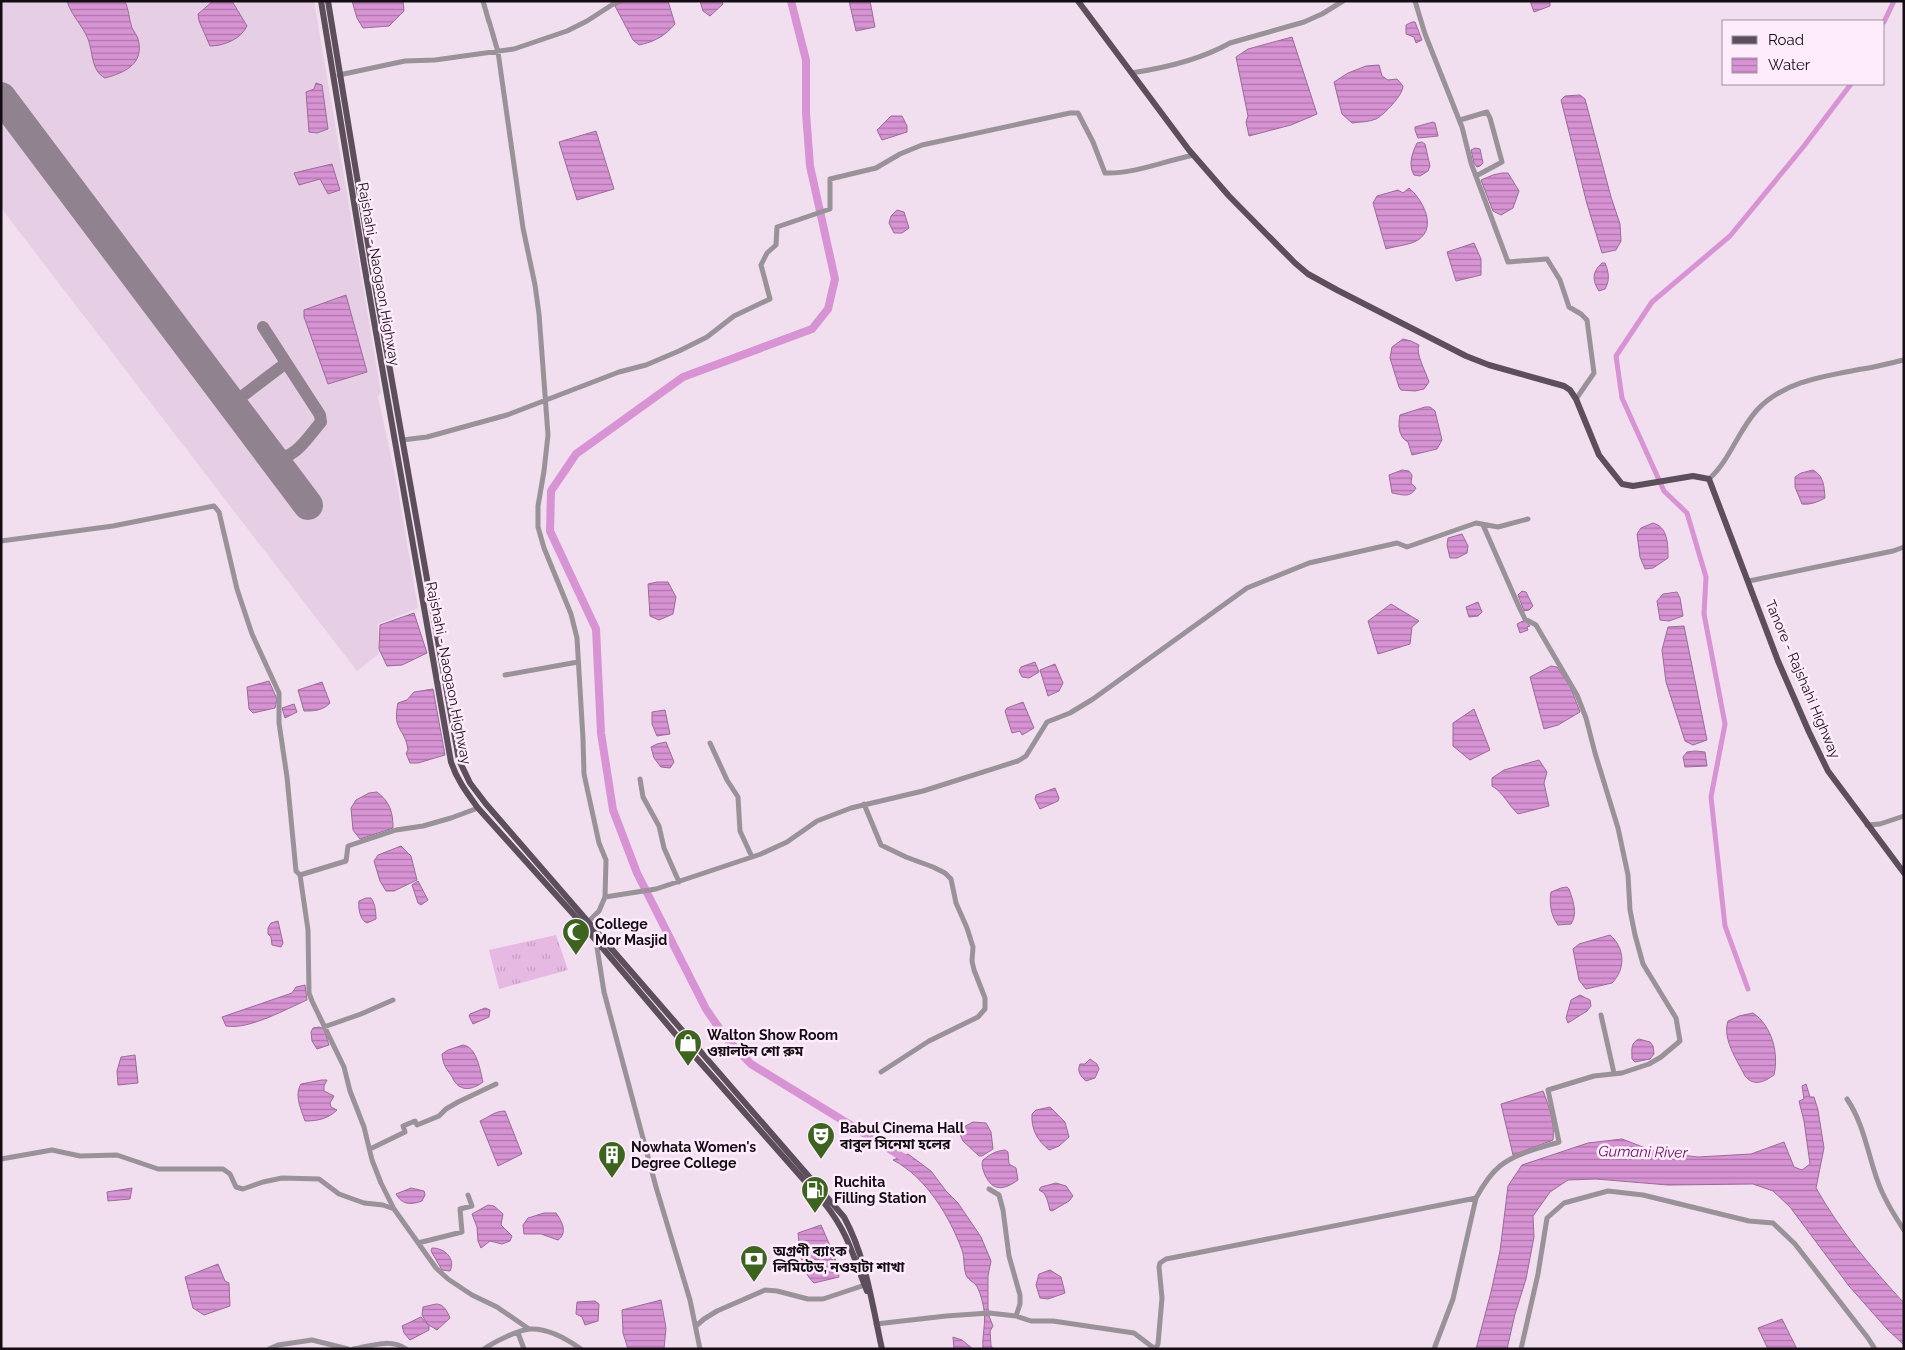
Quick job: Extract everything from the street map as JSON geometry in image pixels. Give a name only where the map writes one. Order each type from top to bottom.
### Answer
[{"type":"main road","name":"Rajshahi - Naogaon Highway","points":[[321,1],[364,264],[459,760],[470,783],[588,922],[630,975]]},
{"type":"main road","name":"Rajshahi - Naogaon Highway","points":[[328,1],[402,440],[402,455],[419,583],[451,762],[462,788],[478,808],[596,940],[630,975],[844,1217],[859,1250],[882,1347]]},
{"type":"main road","points":[[1078,1],[1194,155],[1229,196],[1308,274],[1444,346],[1489,364],[1564,386],[1570,390],[1576,399],[1599,454],[1622,484],[1633,486],[1693,476],[1709,479]]},
{"type":"main road","name":"Tanore - Rajshahi Highway","points":[[1709,479],[1778,661],[1828,771],[1904,873]]},
{"type":"main road","points":[[516,851],[522,846]]},
{"type":"street","points":[[482,1],[492,31]]},
{"type":"street","points":[[339,75],[405,61],[434,60],[514,49],[566,31],[587,21],[618,1]]},
{"type":"street","points":[[1131,73],[1184,62],[1220,48],[1230,42],[1304,22],[1343,1]]},
{"type":"street","points":[[1415,1],[1424,34],[1460,120],[1476,176],[1508,262],[1547,259],[1560,280],[1569,307],[1581,314],[1586,320],[1594,373],[1576,399]]},
{"type":"street","points":[[489,21],[498,52],[523,228],[535,285],[543,360],[544,401],[548,435],[538,506],[538,527],[544,548],[571,614],[577,638],[584,774],[594,825],[606,860],[606,897],[599,911],[588,922]]},
{"type":"street","points":[[1460,120],[1487,112],[1499,147],[1502,162],[1476,176]]},
{"type":"street","points":[[402,440],[427,437],[506,416],[619,372],[646,365],[707,337],[734,316],[770,299],[761,265],[767,253],[776,245],[777,227],[830,209],[830,179],[876,168],[900,154],[922,145],[1070,113],[1078,113],[1093,142],[1105,173],[1136,170],[1194,155]]},
{"type":"street","points":[[1709,479],[1722,466],[1736,439],[1758,410],[1780,392],[1813,379],[1904,360]]},
{"type":"street","points":[[1,541],[113,526],[214,506],[219,512],[237,589],[252,634],[279,693],[279,723],[288,786],[296,871],[300,875],[308,930],[309,993],[344,1067],[350,1091],[364,1127],[381,1183],[394,1209],[436,1268],[448,1279],[472,1295],[497,1307],[529,1329]]},
{"type":"street","points":[[606,897],[656,889],[679,882],[752,857],[787,842],[818,821],[864,804],[990,771],[1026,756],[1047,722],[1070,713],[1093,699],[1239,594],[1272,577],[1308,562],[1397,543],[1407,547],[1476,523],[1498,528],[1528,519]]},
{"type":"street","points":[[1434,1349],[1455,1292],[1476,1198],[1500,1166],[1526,1153],[1559,1142],[1548,1090],[1594,1076],[1622,1073],[1649,1064],[1661,1057],[1680,1040],[1676,1018],[1643,964],[1630,910],[1628,875],[1618,828],[1586,718],[1577,695],[1536,625],[1526,619],[1520,609],[1483,524]]},
{"type":"street","points":[[1749,581],[1893,551],[1904,547]]},
{"type":"street","points":[[505,675],[578,662]]},
{"type":"street","points":[[710,743],[727,780],[738,797],[740,831],[752,857]]},
{"type":"street","points":[[640,779],[643,797],[659,826],[664,848],[679,882]]},
{"type":"street","points":[[864,804],[881,845],[933,867],[945,873],[951,879],[956,903],[973,947],[972,961],[974,970],[985,998],[985,1009],[978,1016],[929,1042],[881,1072]]},
{"type":"street","points":[[300,875],[346,861],[348,846],[396,830],[423,826],[452,818],[478,808]]},
{"type":"street","points":[[1867,825],[1880,824],[1904,816]]},
{"type":"street","points":[[596,940],[604,992],[656,1187],[669,1226],[696,1326],[700,1349]]},
{"type":"street","points":[[324,1026],[361,1014],[393,1000]]},
{"type":"street","points":[[1601,1015],[1614,1073]]},
{"type":"street","points":[[370,1149],[405,1132],[403,1126],[415,1121],[418,1125],[439,1116],[446,1109],[496,1084]]},
{"type":"street","points":[[1847,1100],[1856,1113],[1878,1185],[1892,1213],[1904,1230]]},
{"type":"street","points":[[1,1158],[52,1150],[80,1156],[118,1154],[158,1169],[223,1169],[230,1174],[236,1187],[243,1188],[282,1178],[320,1179],[338,1194],[364,1204],[382,1205],[394,1209]]},
{"type":"street","points":[[989,1188],[999,1195],[1003,1210],[1009,1256],[1020,1295],[1020,1304],[1016,1316]]},
{"type":"street","points":[[1521,1349],[1540,1266],[1547,1218],[1564,1203],[1608,1191],[1642,1195],[1749,1220],[1773,1223],[1795,1244],[1868,1338],[1874,1349]]},
{"type":"street","points":[[418,1243],[462,1232],[460,1209],[472,1206],[468,1194]]},
{"type":"street","points":[[876,1324],[986,1313],[1016,1316],[1032,1321],[1053,1321],[1122,1333],[1134,1333],[1155,1349],[1158,1344],[1162,1298],[1159,1267],[1160,1263],[1166,1259],[1476,1198]]},
{"type":"street","points":[[696,1326],[704,1318],[764,1290],[777,1291],[808,1300],[823,1299],[867,1284]]},
{"type":"street","points":[[484,1349],[529,1329],[539,1330],[567,1339],[581,1349]]},
{"type":"street","points":[[518,1333],[524,1349]]},
{"type":"street","points":[[269,1349],[278,1345],[312,1340],[348,1349]]},
{"type":"street","points":[[353,1349],[383,1343],[400,1345],[406,1349]]},
{"type":"shaded area","points":[[1,1],[314,1],[381,392],[378,397],[396,479],[418,608],[378,624],[379,654],[357,671],[1,208]]},
{"type":"green space","points":[[556,935],[568,970],[499,989],[489,950]]},
{"type":"water","points":[[67,1],[125,1],[132,28],[138,38],[139,48],[136,61],[126,70],[119,73],[105,78],[100,75],[95,66],[88,39]]},
{"type":"water","points":[[213,1],[232,1],[247,26],[241,35],[232,41],[210,46],[199,21],[198,14]]},
{"type":"water","points":[[352,1],[403,1],[404,11],[389,26],[363,28],[357,18]]},
{"type":"water","points":[[623,1],[668,1],[675,24],[659,38],[639,45],[633,40],[615,6]]},
{"type":"water","points":[[700,1],[722,1],[723,4],[710,16],[703,11]]},
{"type":"water","points":[[849,1],[870,1],[875,27],[856,31]]},
{"type":"water","points":[[1530,1],[1550,1],[1550,6],[1534,12]]},
{"type":"water","points":[[1415,22],[1422,40],[1416,43],[1414,37],[1406,34],[1406,25]]},
{"type":"water","points":[[1292,37],[1317,114],[1291,125],[1249,136],[1246,122],[1248,116],[1236,57],[1248,49]]},
{"type":"water","points":[[1379,65],[1382,76],[1388,80],[1397,79],[1403,86],[1402,90],[1388,109],[1376,119],[1352,123],[1342,114],[1334,82],[1348,73],[1366,66]]},
{"type":"water","points":[[316,83],[322,85],[328,129],[317,133],[309,132],[306,92],[314,89]]},
{"type":"water","points":[[1580,95],[1585,99],[1620,224],[1621,241],[1616,250],[1602,253],[1587,204],[1561,100],[1565,96]]},
{"type":"water","points":[[891,116],[902,116],[907,126],[907,132],[882,140],[877,130]]},
{"type":"water","points":[[1435,123],[1438,136],[1418,138],[1415,127]]},
{"type":"water","points":[[596,131],[614,189],[577,200],[559,142]]},
{"type":"water","points":[[1422,142],[1425,144],[1430,166],[1428,171],[1420,176],[1414,175],[1411,163],[1417,143]]},
{"type":"water","points":[[1475,148],[1480,149],[1483,163],[1477,167],[1471,150]]},
{"type":"water","points":[[332,164],[340,190],[328,194],[320,179],[299,185],[294,173]]},
{"type":"water","points":[[1502,173],[1508,173],[1519,191],[1513,208],[1501,215],[1493,211],[1481,180]]},
{"type":"water","points":[[1409,188],[1423,206],[1426,213],[1427,228],[1424,234],[1415,242],[1386,249],[1373,203],[1377,196],[1398,190],[1403,193]]},
{"type":"water","points":[[897,210],[904,212],[909,228],[902,233],[894,233],[889,223],[891,216]]},
{"type":"water","points":[[1474,243],[1481,259],[1481,275],[1456,281],[1447,252]]},
{"type":"water","points":[[1602,263],[1605,263],[1608,279],[1605,289],[1599,291],[1594,276]]},
{"type":"water","points":[[346,295],[367,372],[328,384],[304,317],[304,310]]},
{"type":"water","points":[[1403,339],[1419,345],[1418,353],[1429,382],[1424,389],[1415,391],[1401,390],[1399,387],[1390,358],[1392,347]]},
{"type":"water","points":[[1430,407],[1435,411],[1442,440],[1437,449],[1412,455],[1408,442],[1401,434],[1399,426],[1400,415]]},
{"type":"water","points":[[1402,470],[1409,471],[1412,475],[1411,483],[1416,488],[1409,495],[1392,493],[1389,475]]},
{"type":"water","points":[[1813,470],[1817,472],[1824,485],[1825,498],[1814,503],[1802,504],[1795,487],[1795,477],[1801,473]]},
{"type":"water","points":[[1653,523],[1662,528],[1664,532],[1668,558],[1653,568],[1645,569],[1640,557],[1637,534],[1641,528]]},
{"type":"water","points":[[1462,534],[1468,546],[1467,553],[1457,558],[1450,558],[1447,545],[1448,538]]},
{"type":"water","points":[[668,582],[676,597],[673,614],[659,620],[650,616],[648,584]]},
{"type":"water","points":[[1522,591],[1526,592],[1533,606],[1529,610],[1524,611],[1518,595]]},
{"type":"water","points":[[1677,592],[1683,616],[1669,621],[1660,620],[1657,601],[1663,594]]},
{"type":"water","points":[[1478,602],[1482,612],[1478,616],[1469,617],[1466,607]]},
{"type":"water","points":[[1391,604],[1419,621],[1412,627],[1410,644],[1378,654],[1368,621]]},
{"type":"water","points":[[414,613],[427,653],[402,665],[387,666],[379,649],[380,625]]},
{"type":"water","points":[[1525,620],[1530,626],[1527,627],[1528,630],[1520,633],[1517,624]]},
{"type":"water","points":[[1684,626],[1707,740],[1693,745],[1685,741],[1666,682],[1662,650],[1668,627]]},
{"type":"water","points":[[1035,662],[1039,672],[1029,678],[1022,677],[1019,671],[1021,667]]},
{"type":"water","points":[[1055,664],[1063,683],[1059,691],[1048,696],[1040,670]]},
{"type":"water","points":[[1551,666],[1557,667],[1570,686],[1580,712],[1558,725],[1544,729],[1530,677]]},
{"type":"water","points":[[269,681],[277,699],[275,708],[253,713],[249,709],[247,687]]},
{"type":"water","points":[[322,682],[330,703],[315,711],[304,711],[298,690]]},
{"type":"water","points":[[433,689],[445,755],[418,763],[410,763],[406,753],[408,750],[406,743],[398,725],[398,703],[407,700],[414,692]]},
{"type":"water","points":[[1023,702],[1034,728],[1022,735],[1020,731],[1012,733],[1005,711],[1007,708]]},
{"type":"water","points":[[294,704],[297,712],[285,718],[282,708]]},
{"type":"water","points":[[1474,709],[1490,750],[1470,760],[1453,746],[1453,723]]},
{"type":"water","points":[[665,710],[670,734],[657,736],[652,724],[652,712]]},
{"type":"water","points":[[666,742],[674,762],[670,768],[661,767],[654,758],[651,747]]},
{"type":"water","points":[[1687,752],[1705,752],[1707,766],[1685,767],[1683,757]]},
{"type":"water","points":[[1539,760],[1547,772],[1544,783],[1549,806],[1518,814],[1500,792],[1492,786],[1492,778],[1504,770]]},
{"type":"water","points":[[1055,788],[1059,798],[1058,801],[1040,809],[1035,799],[1036,795]]},
{"type":"water","points":[[377,792],[390,808],[393,828],[360,839],[353,830],[351,808],[356,800],[369,793]]},
{"type":"water","points":[[401,846],[411,856],[417,880],[394,891],[386,891],[380,881],[374,861],[378,855]]},
{"type":"water","points":[[418,881],[428,900],[421,905],[418,903],[412,885]]},
{"type":"water","points":[[1567,887],[1573,902],[1574,916],[1571,924],[1558,925],[1551,909],[1551,892]]},
{"type":"water","points":[[371,898],[376,916],[376,919],[367,923],[361,917],[359,907],[359,901]]},
{"type":"water","points":[[278,921],[283,943],[281,947],[272,945],[271,937],[268,934],[268,928],[271,923]]},
{"type":"water","points":[[1610,935],[1619,946],[1621,952],[1620,971],[1612,983],[1586,989],[1579,980],[1573,949],[1579,944]]},
{"type":"water","points":[[305,985],[307,1000],[256,1022],[245,1025],[226,1026],[222,1017],[292,993],[296,987]]},
{"type":"water","points":[[1580,995],[1590,1000],[1591,1006],[1587,1011],[1568,1023],[1566,1018],[1571,1000]]},
{"type":"water","points":[[485,1008],[490,1010],[489,1017],[473,1024],[469,1016],[470,1014]]},
{"type":"water","points":[[1753,1013],[1765,1025],[1775,1049],[1776,1058],[1774,1075],[1767,1080],[1759,1082],[1752,1081],[1745,1076],[1731,1049],[1727,1035],[1728,1021]]},
{"type":"water","points":[[319,1027],[324,1029],[329,1045],[317,1049],[312,1041],[311,1032],[313,1028]]},
{"type":"water","points":[[1639,1039],[1650,1042],[1653,1046],[1654,1054],[1650,1059],[1635,1062],[1632,1059],[1632,1047]]},
{"type":"water","points":[[463,1045],[475,1054],[483,1082],[469,1088],[462,1087],[454,1081],[442,1057],[442,1054],[448,1050]]},
{"type":"water","points":[[135,1055],[138,1083],[118,1085],[117,1071],[121,1057]]},
{"type":"water","points":[[1090,1059],[1097,1064],[1099,1069],[1095,1078],[1086,1081],[1080,1073],[1079,1067],[1080,1064],[1085,1064]]},
{"type":"water","points":[[327,1080],[324,1091],[334,1096],[330,1103],[331,1107],[337,1110],[330,1116],[322,1119],[305,1121],[299,1102],[299,1088],[301,1084]]},
{"type":"water","name":"Gumani River","points":[[1806,1084],[1810,1097],[1814,1097],[1818,1110],[1824,1148],[1816,1188],[1857,1248],[1904,1303],[1904,1345],[1887,1329],[1849,1286],[1790,1207],[1773,1191],[1753,1184],[1668,1185],[1596,1179],[1568,1180],[1550,1192],[1533,1216],[1534,1237],[1526,1279],[1507,1349],[1476,1349],[1500,1251],[1508,1186],[1522,1165],[1588,1143],[1622,1139],[1656,1152],[1698,1157],[1751,1154],[1784,1142],[1794,1167],[1802,1170],[1810,1164],[1799,1101],[1804,1099],[1802,1086]]},
{"type":"water","points":[[1543,1091],[1552,1121],[1553,1140],[1513,1155],[1501,1104]]},
{"type":"water","points":[[1050,1107],[1065,1122],[1069,1137],[1059,1146],[1049,1150],[1036,1134],[1032,1114],[1036,1110]]},
{"type":"water","points":[[505,1111],[522,1154],[498,1166],[480,1121],[495,1113]]},
{"type":"water","points":[[973,1122],[986,1123],[991,1132],[993,1149],[982,1156],[979,1156],[963,1141],[958,1130]]},
{"type":"water","points":[[1005,1150],[1008,1152],[1009,1164],[1016,1168],[1018,1180],[1008,1186],[999,1188],[988,1181],[982,1162],[991,1154]]},
{"type":"water","points":[[908,1154],[931,1171],[958,1203],[981,1237],[991,1261],[988,1276],[988,1308],[993,1326],[990,1331],[991,1346],[994,1349],[981,1349],[983,1348],[985,1320],[982,1301],[979,1290],[966,1274],[962,1250],[951,1224],[926,1187],[905,1167],[893,1160]]},
{"type":"water","points":[[1056,1183],[1066,1186],[1073,1196],[1069,1201],[1052,1211],[1044,1193],[1039,1190],[1041,1187]]},
{"type":"water","points":[[132,1188],[130,1199],[108,1201],[107,1192]]},
{"type":"water","points":[[411,1188],[424,1191],[425,1195],[422,1201],[407,1203],[398,1198],[396,1194]]},
{"type":"water","points":[[488,1205],[494,1206],[503,1214],[501,1225],[512,1236],[510,1241],[502,1244],[490,1241],[481,1248],[478,1241],[477,1227],[472,1214]]},
{"type":"water","points":[[544,1213],[556,1213],[560,1220],[563,1234],[558,1240],[541,1234],[524,1234],[523,1225],[528,1218]]},
{"type":"water","points":[[821,1225],[835,1257],[839,1277],[814,1283],[803,1266],[798,1233]]},
{"type":"water","points":[[432,1248],[437,1248],[448,1255],[452,1262],[450,1271],[442,1270],[431,1251]]},
{"type":"water","points":[[218,1264],[225,1281],[229,1283],[230,1306],[204,1315],[193,1308],[185,1277]]},
{"type":"water","points":[[1050,1270],[1061,1277],[1065,1293],[1048,1299],[1040,1298],[1036,1285],[1039,1274]]},
{"type":"water","points":[[661,1300],[666,1328],[664,1349],[628,1349],[623,1333],[622,1310]]},
{"type":"water","points":[[595,1301],[599,1304],[598,1321],[585,1325],[582,1317],[576,1314],[577,1302]]},
{"type":"water","points":[[439,1304],[446,1310],[450,1318],[437,1330],[429,1325],[429,1330],[410,1340],[404,1333],[402,1326],[421,1317],[428,1325],[422,1315],[423,1307]]},
{"type":"water","points":[[1782,1319],[1797,1349],[1768,1349],[1758,1328]]},
{"type":"water","points":[[953,1337],[962,1340],[973,1349],[954,1349]]},
{"type":"waterway","points":[[791,1],[806,60],[806,113],[810,166],[835,279],[828,309],[812,329],[683,377],[576,454],[551,491],[550,531],[596,629],[601,733],[613,810],[637,873],[706,1009],[726,1038],[751,1064],[909,1161]]},
{"type":"waterway","points":[[1885,20],[1894,1]]},
{"type":"waterway","points":[[1748,989],[1725,926],[1711,797],[1725,724],[1704,614],[1706,577],[1687,513],[1664,491],[1622,398],[1616,356],[1652,302],[1730,236],[1804,146],[1850,85]]},
{"type":"taxiway","points":[[263,327],[320,415],[321,422],[295,452],[273,459]]},
{"type":"taxiway","points":[[232,404],[286,363]]},
{"type":"runway","points":[[1,97],[308,505]]},
{"type":"place","name":"College Mor Masjid","points":[[576,956]]},
{"type":"place","name":"Walton Show Room ওয়ালটন শো রুম","points":[[688,1067]]},
{"type":"place","name":"Babul Cinema Hall বাবুল সিনেমা হলের","points":[[821,1160]]},
{"type":"place","name":"Nowhata Women's Degree College","points":[[612,1179]]},
{"type":"place","name":"Ruchita Filling Station","points":[[815,1214]]},
{"type":"place","name":"অগ্রণী ব্যাংক লিমিটেড, নওহাটা শাখা","points":[[754,1283]]}]
